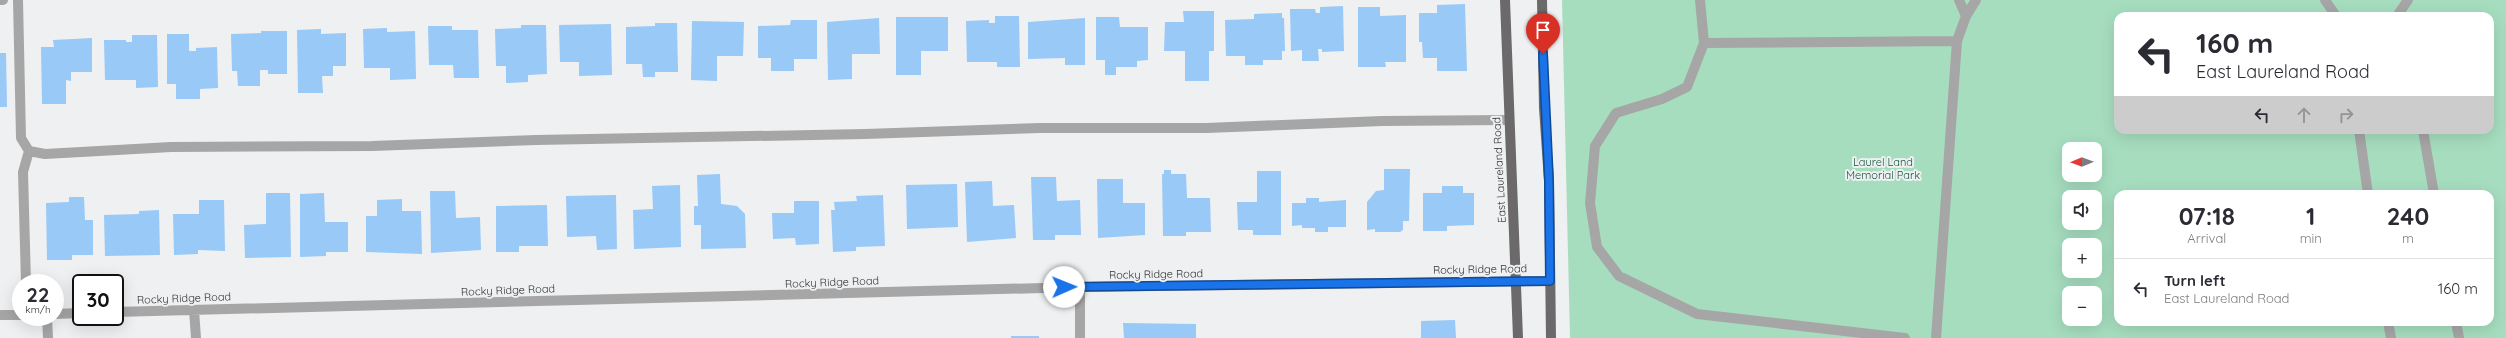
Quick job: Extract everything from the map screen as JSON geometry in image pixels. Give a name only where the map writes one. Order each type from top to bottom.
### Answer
[{"type":"main road","name":"East Laureland Road","points":[[1505,0],[1508,120],[1517,281],[1518,338]]},
{"type":"main road","points":[[1542,0],[1544,108],[1549,181],[1551,338]]},
{"type":"street","points":[[18,0],[21,138],[29,151],[23,172],[26,274]]},
{"type":"street","points":[[1700,0],[1704,43],[1687,87],[1662,99],[1616,113],[1595,146],[1590,203],[1597,247],[1619,276],[1697,314],[1906,338]]},
{"type":"street","points":[[1960,0],[1966,16]]},
{"type":"street","points":[[1936,338],[1957,41],[1966,16],[1976,0]]},
{"type":"street","points":[[2325,0],[2333,12]]},
{"type":"street","points":[[2402,12],[2408,0]]},
{"type":"street","points":[[1704,43],[1957,41]]},
{"type":"street","points":[[29,151],[45,154],[171,146],[372,146],[544,139],[865,134],[1040,128],[1206,128],[1382,121],[1508,120]]},
{"type":"street","points":[[2359,134],[2367,190]]},
{"type":"street","points":[[2424,134],[2433,190]]},
{"type":"street","name":"Rocky Ridge Road","points":[[124,312],[1080,287],[1550,281]]},
{"type":"street","points":[[1080,287],[1080,338]]},
{"type":"street","points":[[194,310],[196,338]]},
{"type":"street","points":[[0,315],[12,315]]},
{"type":"street","points":[[47,326],[48,338]]},
{"type":"street","points":[[2389,326],[2391,338]]},
{"type":"street","points":[[2457,326],[2459,338]]},
{"type":"green space","name":"Laurel Land Memorial Park","points":[[1562,0],[2506,0],[2506,338],[1570,338]]},
{"type":"building","points":[[1465,4],[1467,71],[1437,71],[1437,58],[1423,58],[1422,42],[1419,42],[1419,13],[1437,13],[1437,5]]},
{"type":"building","points":[[1343,6],[1344,51],[1322,52],[1322,49],[1318,49],[1319,61],[1302,61],[1302,50],[1291,51],[1290,9],[1315,9],[1316,13],[1320,13],[1320,7]]},
{"type":"building","points":[[1358,7],[1380,7],[1380,16],[1406,15],[1406,62],[1385,62],[1386,67],[1358,67]]},
{"type":"building","points":[[1183,11],[1214,11],[1214,51],[1209,51],[1209,81],[1185,81],[1185,51],[1164,51],[1165,22],[1184,22]]},
{"type":"building","points":[[1282,13],[1282,18],[1284,18],[1285,51],[1282,51],[1282,60],[1263,60],[1263,65],[1245,65],[1245,56],[1226,56],[1225,20],[1254,19],[1254,14]]},
{"type":"building","points":[[995,16],[1019,16],[1020,67],[997,67],[997,62],[967,62],[966,21],[989,20],[989,23],[995,23]]},
{"type":"building","points":[[896,17],[948,17],[948,51],[921,51],[921,75],[896,75]]},
{"type":"building","points":[[1096,17],[1119,17],[1120,27],[1148,27],[1148,60],[1137,61],[1137,67],[1116,67],[1116,75],[1105,75],[1105,60],[1096,60]]},
{"type":"building","points":[[879,18],[880,54],[852,54],[852,79],[828,80],[827,22]]},
{"type":"building","points":[[1085,18],[1085,65],[1065,65],[1065,58],[1028,59],[1028,22]]},
{"type":"building","points":[[791,20],[817,20],[817,59],[794,59],[794,71],[771,71],[771,58],[758,58],[758,26],[790,25]]},
{"type":"building","points":[[692,21],[744,22],[743,56],[717,56],[717,81],[691,80]]},
{"type":"building","points":[[655,23],[677,23],[678,72],[655,72],[655,77],[643,77],[642,64],[626,64],[626,27],[655,26]]},
{"type":"building","points":[[611,24],[612,75],[579,76],[579,62],[560,62],[559,25]]},
{"type":"building","points":[[521,25],[546,25],[547,74],[528,75],[528,82],[506,83],[506,66],[496,66],[495,29],[521,28]]},
{"type":"building","points":[[428,26],[452,26],[452,30],[478,30],[479,78],[454,78],[453,65],[429,65]]},
{"type":"building","points":[[387,28],[387,32],[415,31],[416,79],[390,80],[390,68],[364,68],[363,29]]},
{"type":"building","points":[[321,29],[321,34],[346,33],[346,66],[333,66],[333,76],[322,76],[323,93],[298,93],[297,30]]},
{"type":"building","points":[[261,31],[287,31],[287,74],[268,74],[268,70],[260,70],[260,86],[238,86],[237,71],[232,71],[231,34],[261,33]]},
{"type":"building","points":[[167,34],[189,34],[189,51],[196,51],[196,48],[217,47],[218,88],[200,89],[200,99],[176,99],[176,84],[167,84]]},
{"type":"building","points":[[132,35],[157,35],[158,87],[136,88],[136,80],[105,80],[104,40],[126,40],[126,42],[132,42]]},
{"type":"building","points":[[92,38],[92,72],[71,72],[71,81],[66,80],[66,104],[42,104],[41,47],[54,47],[53,40]]},
{"type":"building","points":[[0,53],[6,53],[7,107],[0,107]]},
{"type":"building","points":[[1384,169],[1410,169],[1409,221],[1403,221],[1403,230],[1400,232],[1375,232],[1375,229],[1367,230],[1367,202],[1376,191],[1384,190]]},
{"type":"building","points":[[1164,170],[1171,170],[1171,174],[1186,174],[1187,198],[1210,198],[1211,232],[1186,232],[1186,236],[1163,236],[1162,174],[1164,174]]},
{"type":"building","points":[[1257,171],[1281,171],[1281,235],[1253,235],[1253,230],[1238,230],[1237,202],[1257,202]]},
{"type":"building","points":[[720,174],[721,204],[737,206],[745,214],[746,248],[701,249],[701,225],[694,225],[694,206],[698,206],[697,175]]},
{"type":"building","points":[[1031,177],[1056,177],[1057,201],[1080,200],[1081,235],[1055,235],[1055,240],[1033,240]]},
{"type":"building","points":[[1097,179],[1123,179],[1123,203],[1145,203],[1145,235],[1098,238]]},
{"type":"building","points":[[992,181],[993,206],[1014,205],[1016,238],[967,242],[965,182]]},
{"type":"building","points":[[957,184],[958,227],[907,229],[906,185]]},
{"type":"building","points":[[680,185],[681,247],[634,249],[633,210],[653,209],[652,186]]},
{"type":"building","points":[[1442,186],[1463,186],[1463,193],[1474,193],[1474,225],[1447,226],[1447,231],[1423,231],[1423,193],[1442,193]]},
{"type":"building","points":[[430,191],[455,191],[456,218],[480,217],[481,250],[431,253]]},
{"type":"building","points":[[266,193],[290,193],[291,257],[245,258],[244,225],[266,224]]},
{"type":"building","points":[[324,193],[325,222],[348,222],[348,252],[326,252],[326,256],[300,257],[300,194]]},
{"type":"building","points":[[616,195],[617,249],[597,250],[596,236],[567,237],[566,196]]},
{"type":"building","points":[[883,195],[885,246],[856,247],[856,251],[833,252],[831,210],[835,210],[834,202],[857,201],[856,196]]},
{"type":"building","points":[[69,197],[84,197],[85,220],[93,220],[93,255],[72,255],[72,260],[47,260],[46,203],[69,202]]},
{"type":"building","points":[[1306,198],[1319,198],[1319,202],[1346,200],[1346,227],[1328,227],[1328,232],[1315,232],[1315,228],[1302,228],[1302,225],[1292,226],[1292,203],[1306,203]]},
{"type":"building","points":[[402,199],[402,211],[421,211],[422,254],[366,252],[366,216],[377,216],[377,200]]},
{"type":"building","points":[[199,200],[224,200],[225,251],[198,250],[198,254],[174,255],[173,214],[199,214]]},
{"type":"building","points":[[794,201],[819,201],[819,244],[796,245],[795,238],[773,239],[772,213],[794,213]]},
{"type":"building","points":[[547,205],[548,246],[519,246],[519,252],[496,252],[496,206]]},
{"type":"building","points":[[159,210],[160,255],[105,256],[104,215],[139,214],[139,211]]},
{"type":"building","points":[[1455,320],[1456,338],[1421,338],[1421,321]]},
{"type":"building","points":[[1123,323],[1196,324],[1196,338],[1124,338]]},
{"type":"building","points":[[1011,336],[1039,336],[1039,338],[1011,338]]},
{"type":"route","points":[[1064,287],[1550,281],[1549,181],[1544,108],[1543,54]]}]
